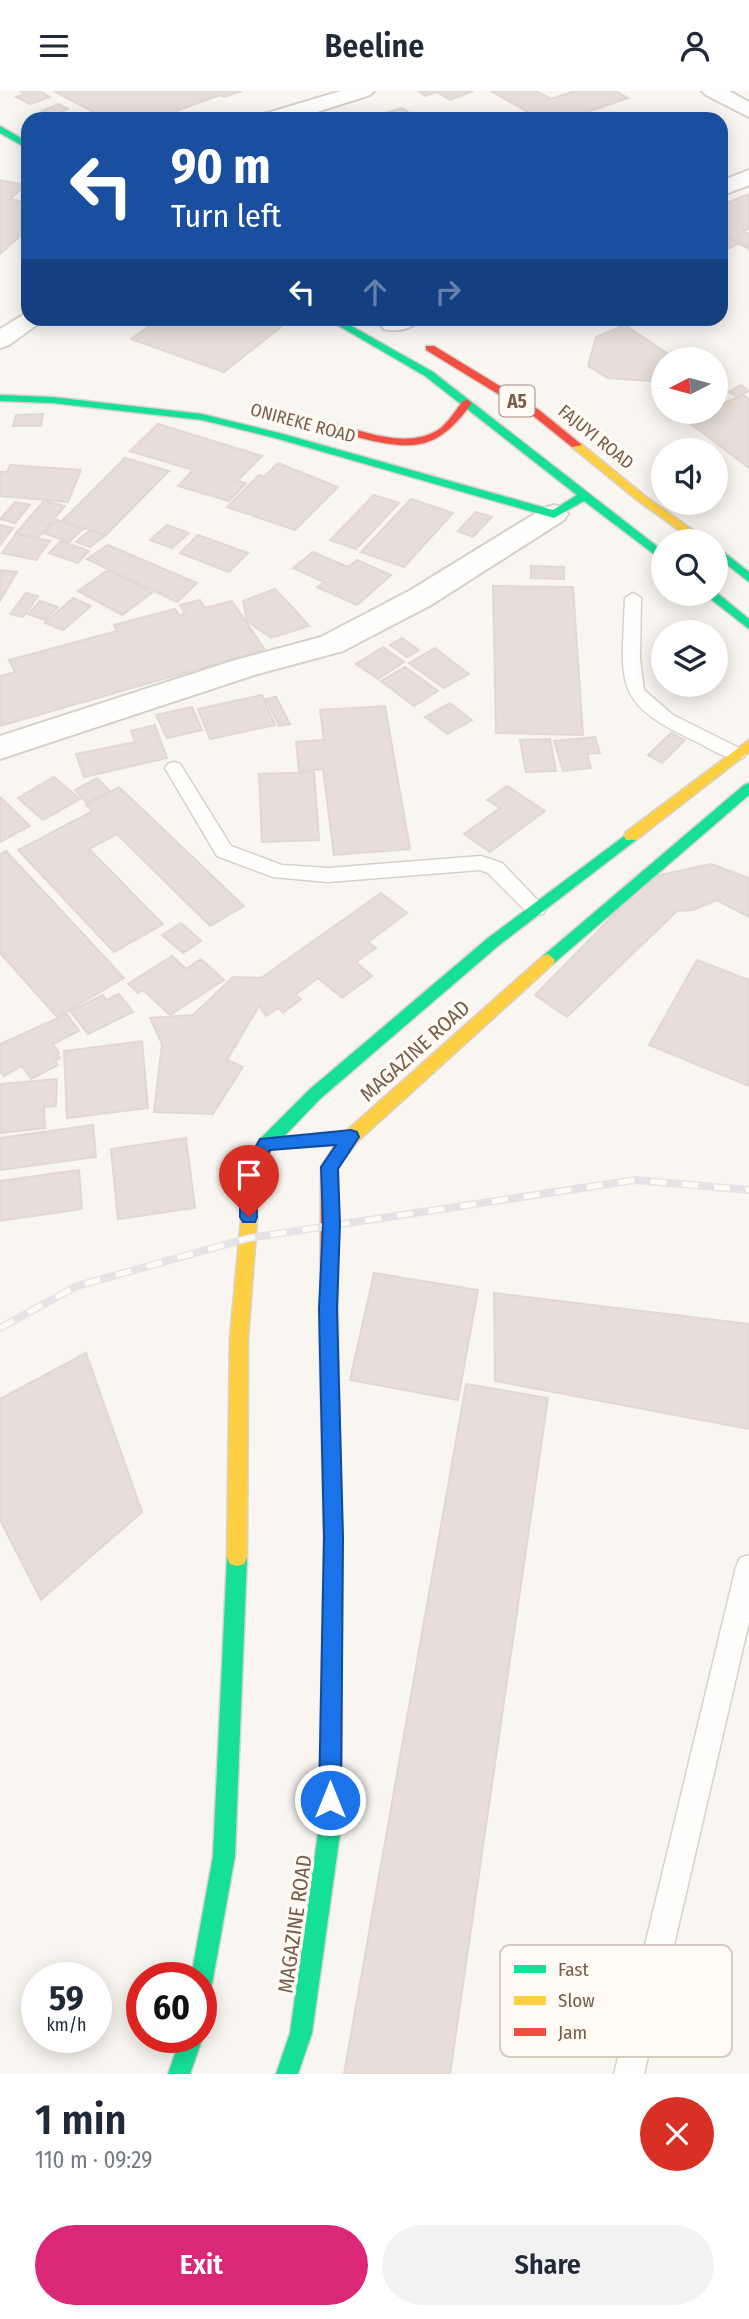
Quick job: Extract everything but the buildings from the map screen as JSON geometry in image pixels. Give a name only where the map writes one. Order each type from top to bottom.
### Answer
[{"type":"main road","points":[[0,129],[21,142]]},
{"type":"main road","name":"A5","points":[[344,326],[429,374],[651,549]]},
{"type":"main road","name":"FAJUYI ROAD","points":[[401,326],[535,412],[641,498],[685,529]]},
{"type":"main road","name":"ONIREKE ROAD","points":[[0,398],[52,400],[202,417],[290,439],[554,514]]},
{"type":"main road","name":"ONIREKE ROAD","points":[[317,422],[379,438],[412,440],[439,435],[467,403]]},
{"type":"main road","points":[[554,514],[584,496]]},
{"type":"main road","points":[[728,560],[749,578]]},
{"type":"main road","points":[[725,606],[749,625]]},
{"type":"main road","name":"MAGAZINE ROAD","points":[[205,1962],[224,1856],[237,1570],[239,1338],[249,1238],[248,1175],[265,1144],[315,1094],[537,909],[743,750]]},
{"type":"main road","name":"MAGAZINE ROAD","points":[[287,2074],[302,2033],[330,1826],[333,1537],[328,1309],[331,1224],[329,1167],[351,1137],[552,957],[749,788]]},
{"type":"main road","points":[[327,1139],[351,1137]]},
{"type":"main road","points":[[265,1144],[290,1142]]},
{"type":"main road","points":[[179,2074],[186,2053]]},
{"type":"street","points":[[295,112],[363,91]]},
{"type":"street","points":[[713,91],[749,111]]},
{"type":"street","points":[[728,186],[749,177]]},
{"type":"street","points":[[0,340],[21,326]]},
{"type":"street","points":[[0,748],[243,669],[332,644],[420,598],[554,514]]},
{"type":"lane","points":[[633,599],[633,675],[636,690],[646,705],[743,750]]},
{"type":"lane","points":[[174,768],[224,851],[281,872],[327,875],[481,863],[495,868],[537,909]]},
{"type":"lane","points":[[660,1945],[749,1567]]},
{"type":"railway","points":[[0,1328],[77,1286],[249,1238],[635,1180],[749,1190]]},
{"type":"traffic: fast","points":[[0,129],[21,142]]},
{"type":"traffic: fast","points":[[344,326],[429,374],[651,548]]},
{"type":"traffic: fast","points":[[0,398],[52,400],[202,417],[279,436],[554,514],[584,496]]},
{"type":"traffic: fast","points":[[728,560],[749,578]]},
{"type":"traffic: fast","points":[[725,606],[749,625]]},
{"type":"traffic: fast","points":[[548,960],[749,788]]},
{"type":"traffic: fast","points":[[249,1220],[248,1175],[266,1144],[315,1094],[493,942],[631,836]]},
{"type":"traffic: fast","points":[[287,2074],[301,2033],[330,1826],[333,1537],[329,1355]]},
{"type":"traffic: fast","points":[[205,1962],[224,1856],[237,1557]]},
{"type":"traffic: fast","points":[[179,2074],[186,2053]]},
{"type":"traffic: slow","points":[[576,445],[641,498],[685,529]]},
{"type":"traffic: slow","points":[[631,836],[749,745]]},
{"type":"traffic: slow","points":[[339,1153],[351,1137],[548,960]]},
{"type":"traffic: slow","points":[[237,1557],[239,1338],[249,1220]]},
{"type":"traffic: jam","points":[[430,348],[535,412],[576,445]]},
{"type":"traffic: jam","points":[[335,427],[374,438],[417,441],[442,432],[467,403]]},
{"type":"traffic: jam","points":[[329,1355],[329,1167],[339,1153]]},
{"type":"route","points":[[249,1217],[248,1175],[265,1144],[351,1137],[329,1167],[331,1224],[328,1309],[333,1537],[330,1800]]}]
